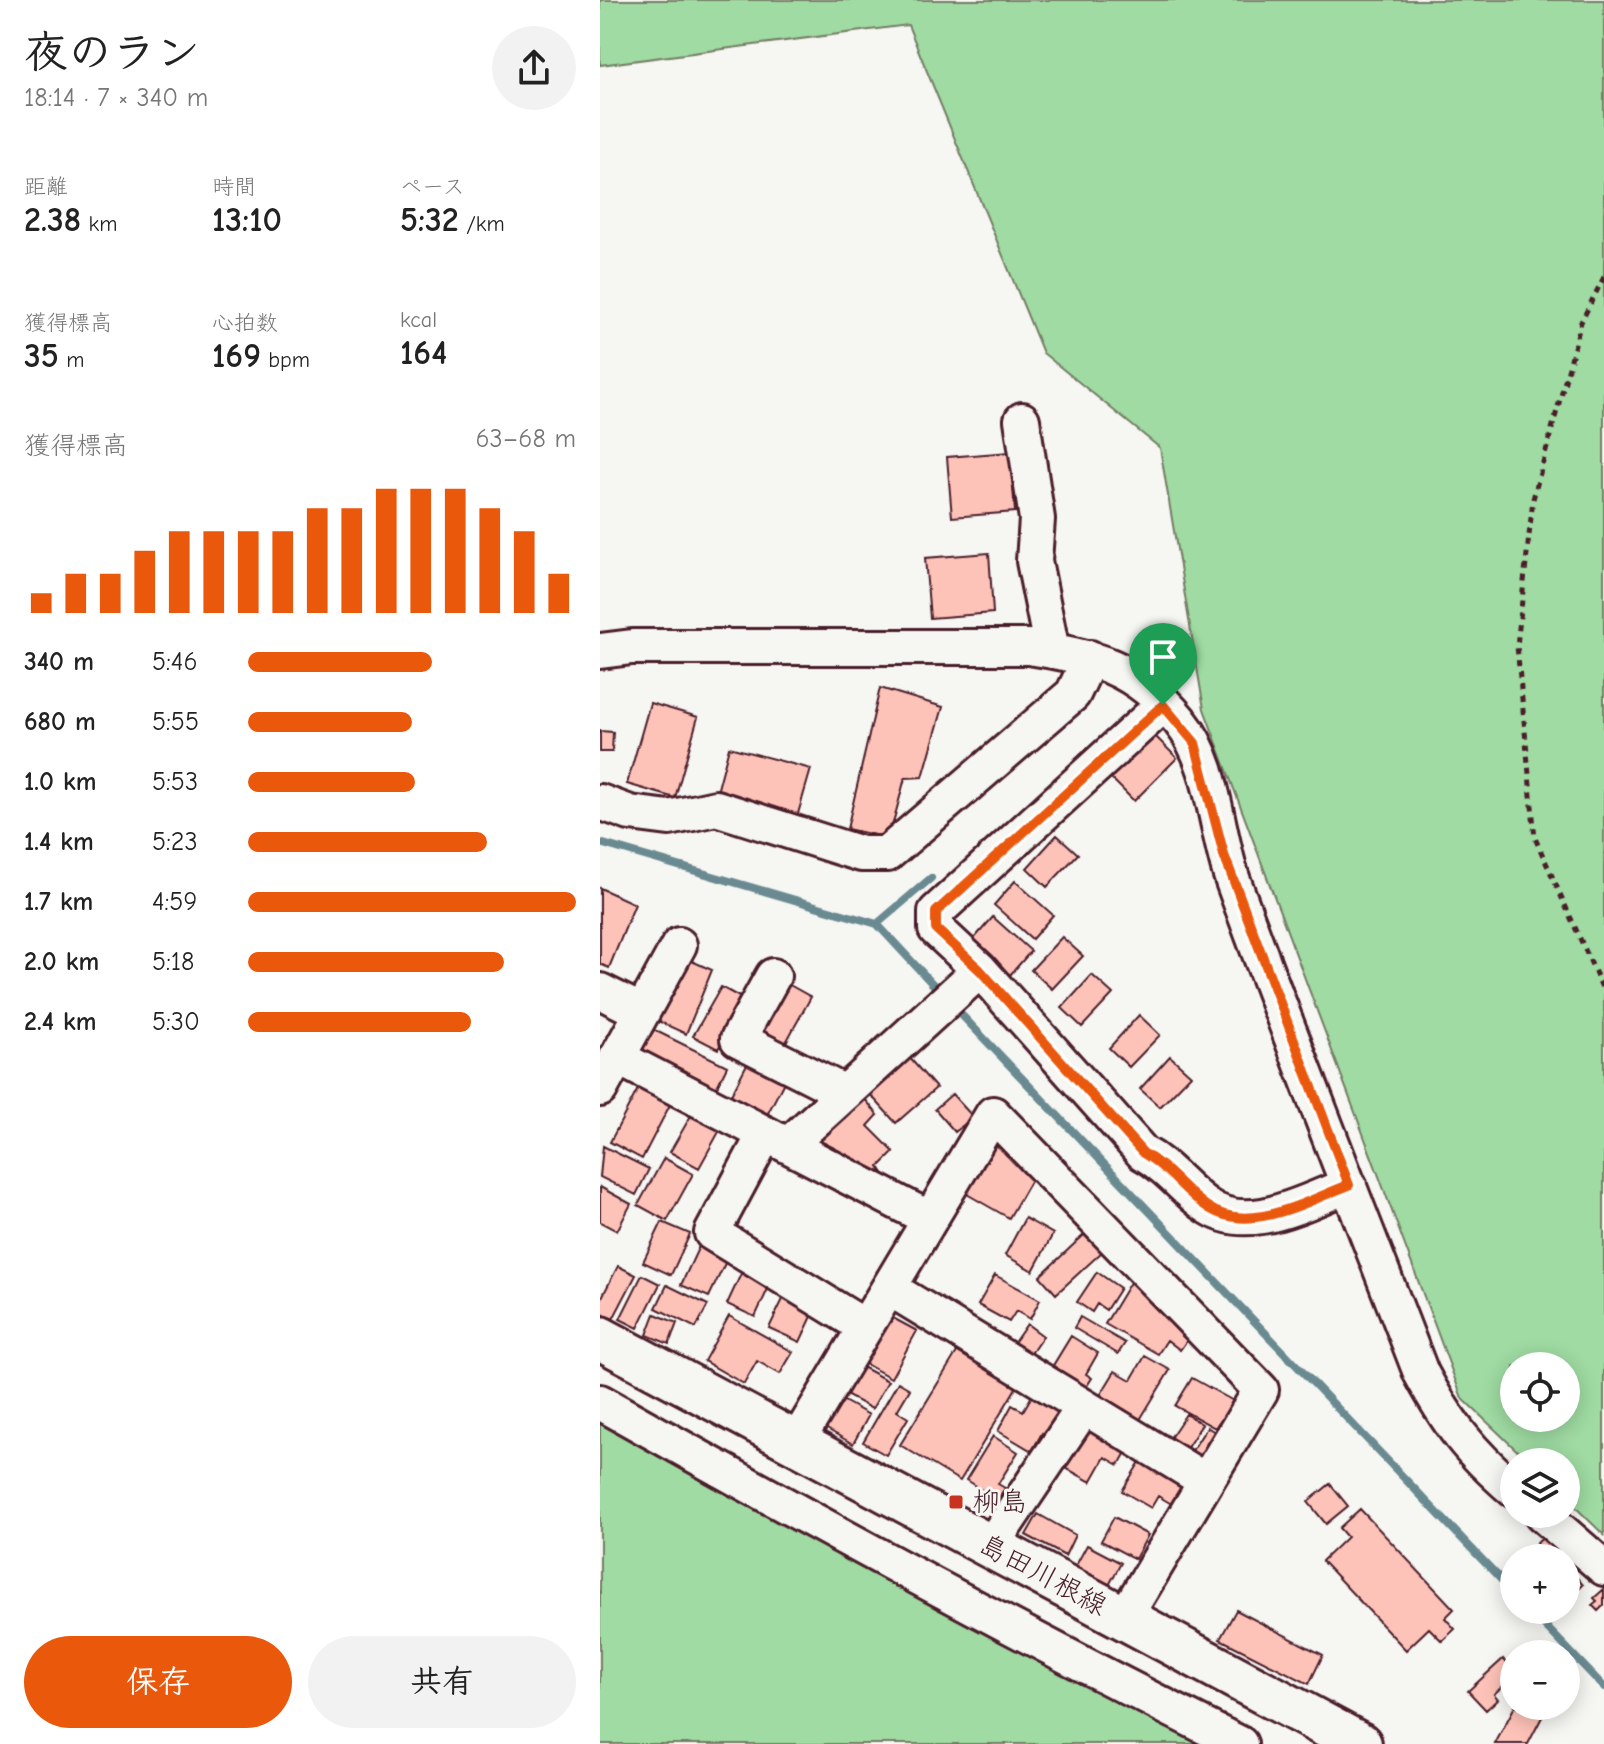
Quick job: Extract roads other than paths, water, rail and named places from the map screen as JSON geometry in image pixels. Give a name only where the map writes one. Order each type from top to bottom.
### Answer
[{"type":"main road","name":"島田川根線","points":[[600,1338],[1360,1744]]},
{"type":"street","points":[[1022,420],[1037,519],[1034,561],[1052,651]]},
{"type":"street","points":[[600,651],[632,647],[928,645],[1052,651],[1090,658],[1124,670],[1163,705],[1195,743],[1224,855],[1421,1373],[1449,1424],[1477,1458],[1500,1478]]},
{"type":"street","points":[[600,802],[630,813],[669,818],[716,808],[861,854],[887,854],[1073,694],[1090,658]]},
{"type":"street","points":[[1163,705],[936,912],[936,929],[980,970],[1143,1153],[1158,1161],[1207,1207],[1236,1218],[1261,1217],[1349,1185]]},
{"type":"street","points":[[600,1089],[679,945]]},
{"type":"street","points":[[865,1327],[712,1233],[776,1140],[845,1093],[980,970]]},
{"type":"street","points":[[773,976],[738,1039],[845,1093]]},
{"type":"street","points":[[600,991],[642,1012]]},
{"type":"street","points":[[617,1057],[930,1219]]},
{"type":"street","points":[[796,1443],[993,1114],[1261,1390],[1124,1618]]},
{"type":"street","points":[[889,1288],[1206,1481]]},
{"type":"street","points":[[600,1402],[842,1538],[1081,1665],[1240,1744]]},
{"type":"street","points":[[990,1547],[1084,1407]]},
{"type":"street","points":[[1558,1528],[1604,1568]]},
{"type":"waterway","points":[[600,843],[877,924],[941,993]]},
{"type":"waterway","points":[[877,924],[931,878]]},
{"type":"waterway","points":[[953,1006],[1500,1578]]},
{"type":"waterway","points":[[1543,1624],[1604,1687]]},
{"type":"place","name":"柳島","points":[[956,1502]]}]
